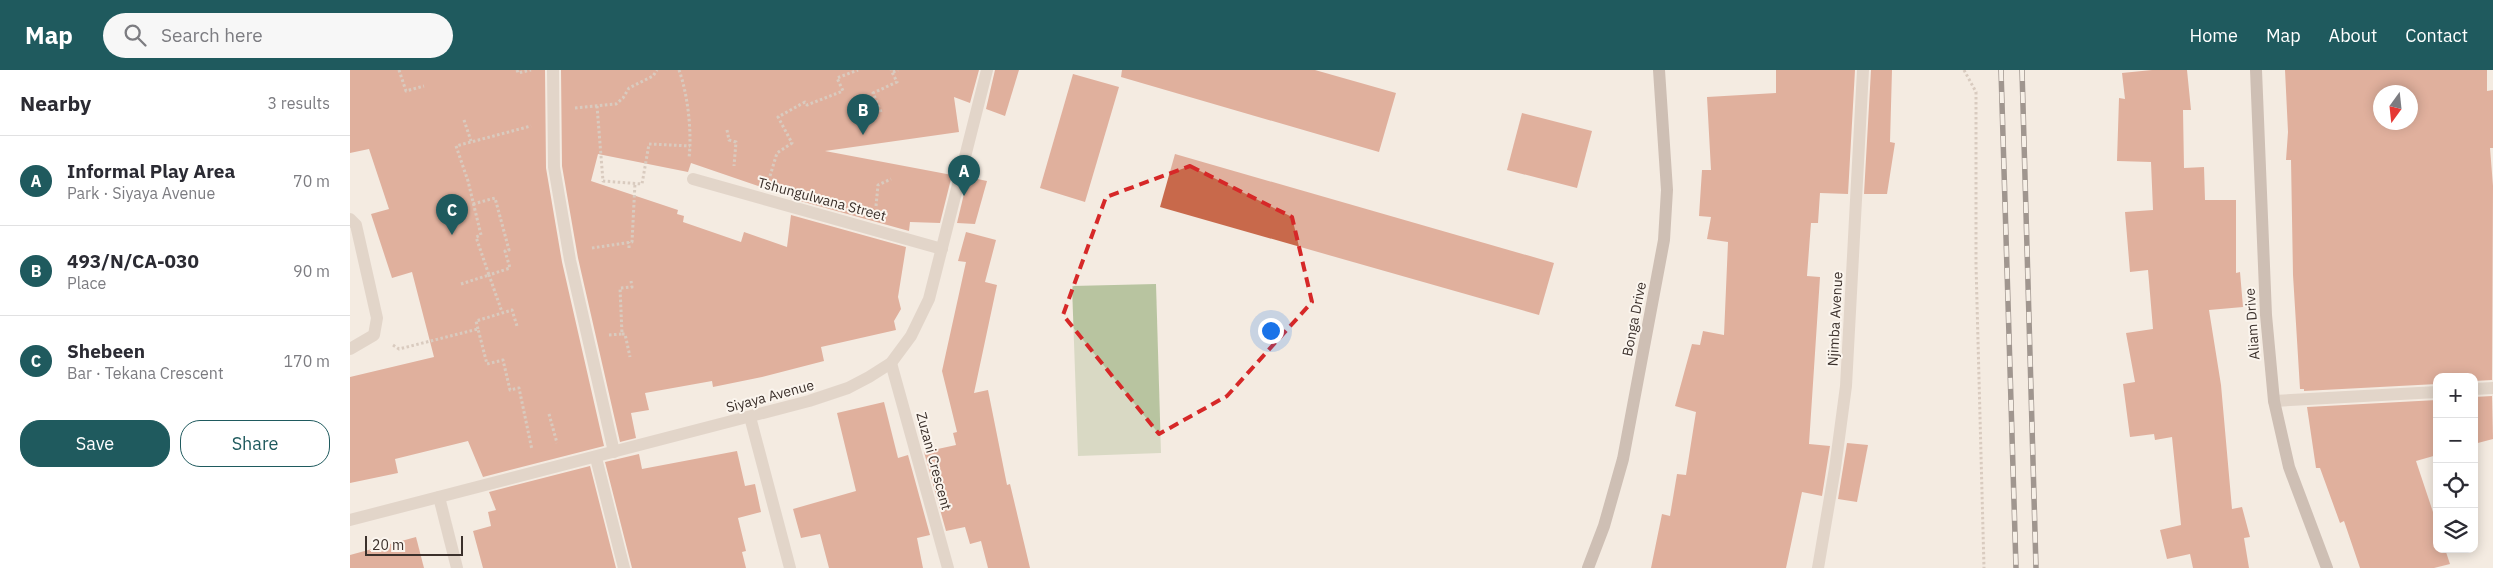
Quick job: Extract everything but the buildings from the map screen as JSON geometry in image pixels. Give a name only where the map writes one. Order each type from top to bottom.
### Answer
[{"type":"street","points":[[553,70],[554,166],[569,252],[614,452]]},
{"type":"street","name":"Siyaya Avenue","points":[[350,520],[750,417],[848,388],[891,363],[911,336],[928,299],[987,70]]},
{"type":"street","name":"Bonga Drive","points":[[1588,568],[1604,526],[1623,459],[1664,240],[1667,190],[1659,70]]},
{"type":"street","name":"Njimba Avenue","points":[[1818,568],[1835,468],[1846,386],[1863,70]]},
{"type":"street","name":"Aliam Drive","points":[[2256,70],[2266,315],[2274,401],[2289,467],[2327,568]]},
{"type":"street","name":"Tshungulwana Street","points":[[693,179],[942,249]]},
{"type":"street","points":[[350,219],[356,225],[376,318],[374,334],[350,349]]},
{"type":"street","name":"Zuzani Crescent","points":[[891,363],[948,568]]},
{"type":"street","points":[[2478,390],[2493,388]]},
{"type":"street","points":[[2274,401],[2433,392]]},
{"type":"street","points":[[750,417],[790,568]]},
{"type":"street","points":[[596,458],[624,568]]},
{"type":"street","points":[[439,497],[457,568]]},
{"type":"path","points":[[399,70],[406,91],[424,86]]},
{"type":"path","points":[[517,70],[518,73],[532,70]]},
{"type":"path","points":[[554,110],[616,104],[623,98],[629,88],[653,76],[657,70]]},
{"type":"path","points":[[597,106],[603,181],[642,184],[649,144],[691,144],[685,100],[686,92],[679,70]]},
{"type":"path","points":[[761,198],[766,174],[771,176],[777,153],[792,143],[778,117],[805,102],[807,105],[843,91],[837,78],[858,70]]},
{"type":"path","points":[[881,112],[873,93],[897,82],[892,71],[898,70]]},
{"type":"path","points":[[1964,70],[1976,92],[1976,265],[1984,568]]},
{"type":"path","points":[[464,120],[471,141]]},
{"type":"path","points":[[502,312],[476,237],[481,235],[456,146],[523,127],[554,125]]},
{"type":"path","points":[[726,188],[729,177],[733,178],[736,142],[729,140],[727,130]]},
{"type":"path","points":[[874,229],[878,185],[891,179]]},
{"type":"path","points":[[569,252],[632,242],[635,183]]},
{"type":"path","points":[[462,284],[510,268],[505,251],[510,250],[495,198],[473,204]]},
{"type":"path","points":[[629,242],[629,248]]},
{"type":"path","points":[[622,334],[620,288],[632,287],[631,281]]},
{"type":"path","points":[[517,326],[512,310],[476,322],[487,364],[503,360],[510,390],[519,388],[537,472]]},
{"type":"path","points":[[374,334],[399,349],[478,329]]},
{"type":"path","points":[[588,337],[626,334],[630,357]]},
{"type":"path","points":[[549,414],[564,465]]},
{"type":"highlighted area","points":[[1190,166],[1292,217],[1312,302],[1227,396],[1159,434],[1063,315],[1106,197]]},
{"type":"green space","points":[[1156,284],[1161,453],[1078,456],[1072,286]]},
{"type":"railway","points":[[2001,70],[2016,568]]},
{"type":"railway","points":[[2022,70],[2036,568]]},
{"type":"place","name":"493/N/CA-030","points":[[863,135]]},
{"type":"place","name":"Informal Play Area","points":[[964,196]]},
{"type":"place","name":"Shebeen","points":[[452,235]]}]
